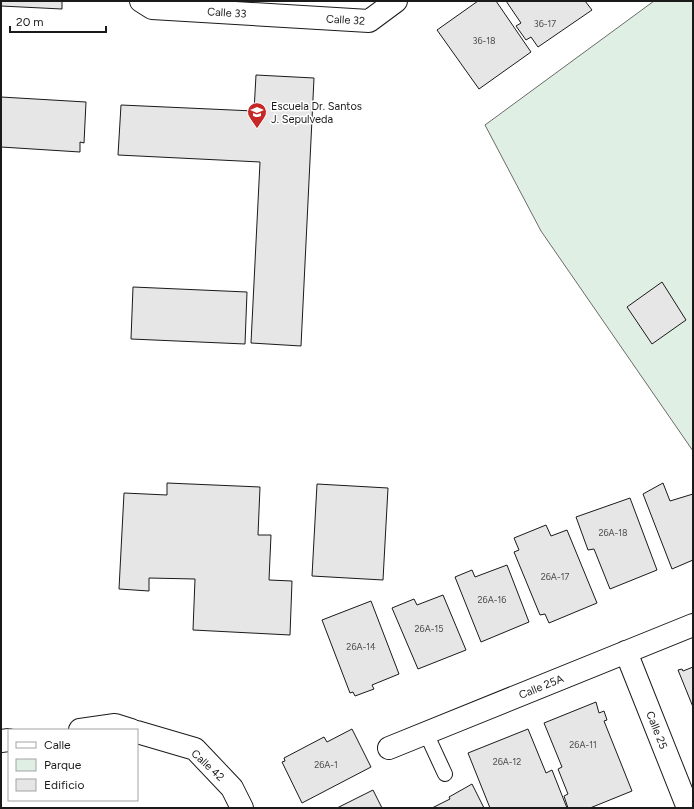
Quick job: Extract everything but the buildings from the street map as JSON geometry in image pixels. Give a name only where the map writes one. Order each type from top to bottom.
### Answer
[{"type":"street","name":"Calle 33","points":[[141,1],[152,8],[290,16]]},
{"type":"street","name":"Calle 32","points":[[290,16],[369,21],[396,1]]},
{"type":"street","name":"Calle 25A","points":[[390,748],[693,625]]},
{"type":"street","name":"Calle 25","points":[[626,652],[688,808]]},
{"type":"street","points":[[87,729],[115,725],[128,729]]},
{"type":"street","name":"Calle 42","points":[[138,732],[195,749],[232,788],[242,808]]},
{"type":"lane","points":[[426,733],[445,774]]},
{"type":"green space","points":[[654,1],[693,1],[693,451],[541,231],[485,125]]},
{"type":"place","name":"Escuela Dr. Santos J. Sepulveda","points":[[257,129]]}]
